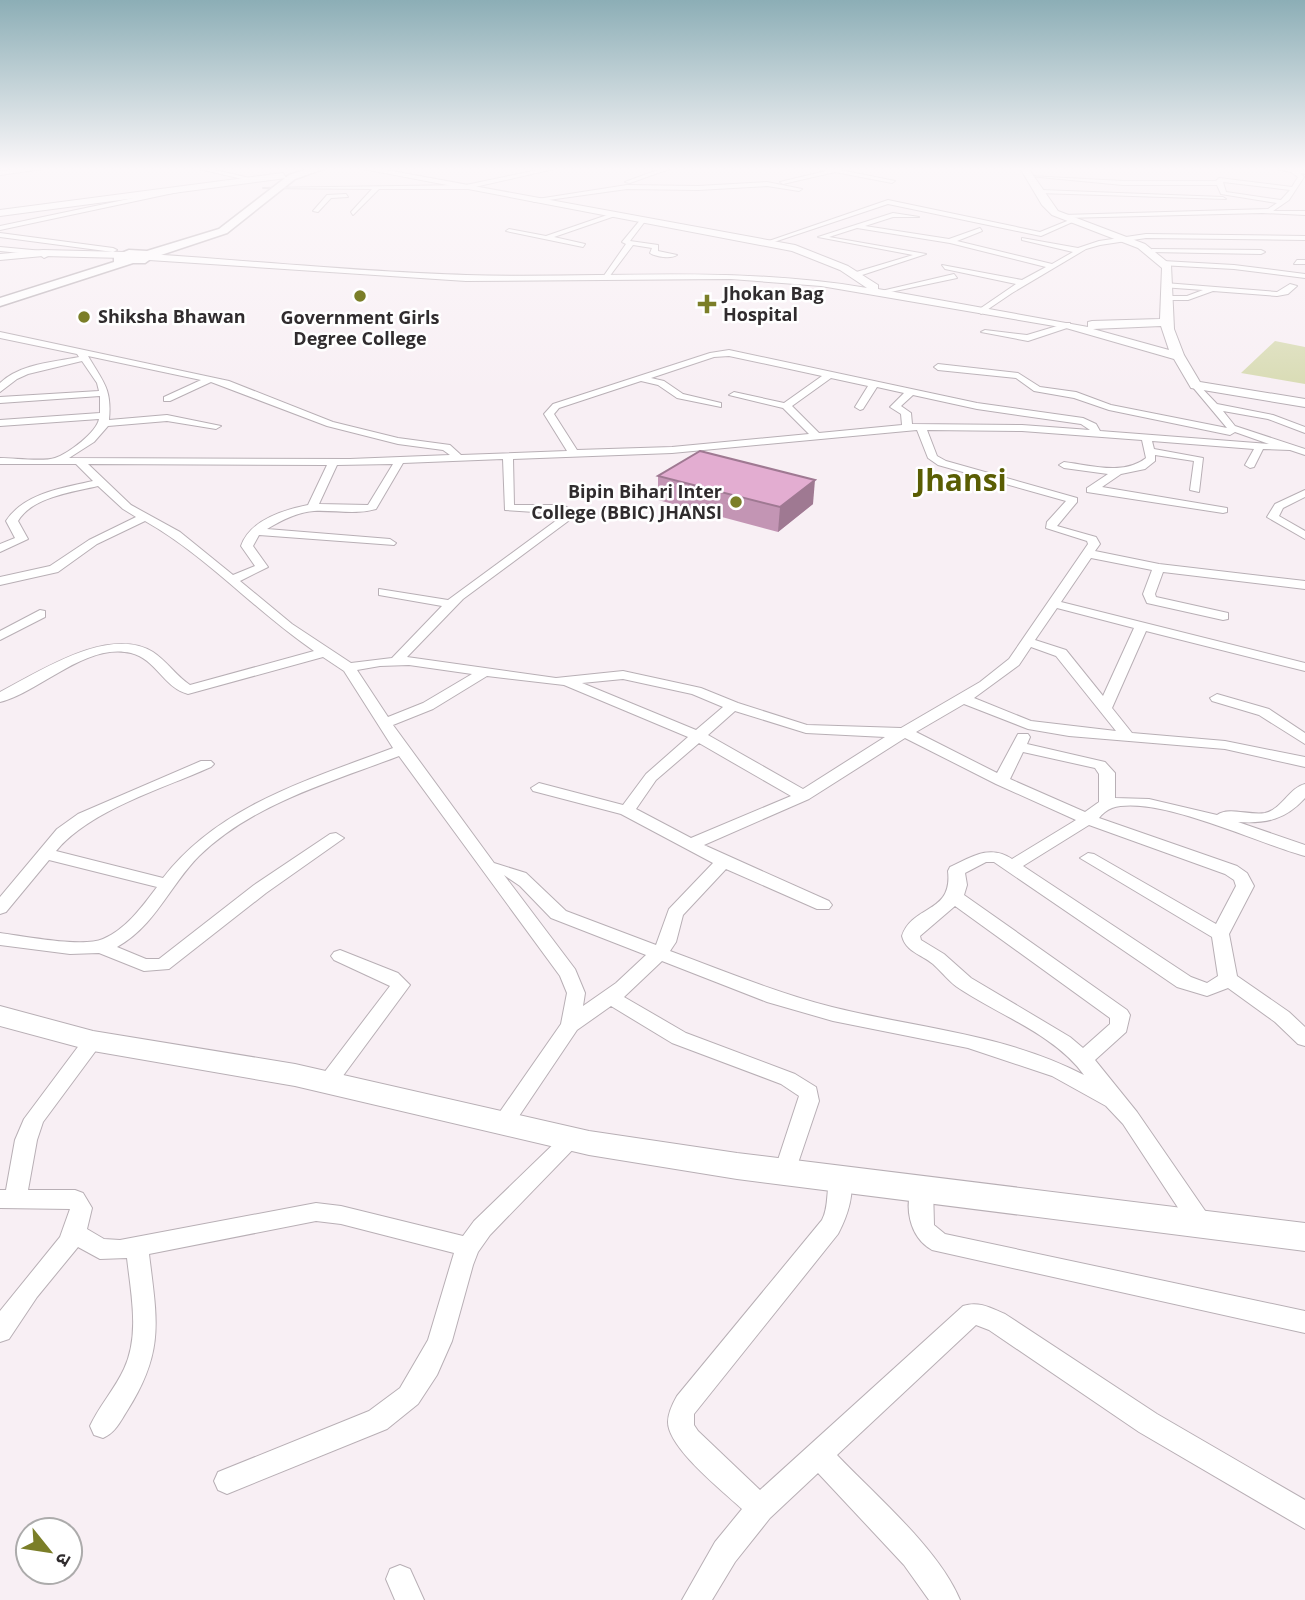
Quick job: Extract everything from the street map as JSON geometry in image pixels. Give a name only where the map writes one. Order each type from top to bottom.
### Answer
[{"type":"main road","points":[[0,300],[180,243]]},
{"type":"street","points":[[46,243],[131,257],[452,280],[706,278],[859,289]]},
{"type":"street","points":[[570,243],[583,245]]},
{"type":"street","points":[[766,243],[813,254],[885,293],[954,276]]},
{"type":"street","points":[[856,275],[922,254],[860,243]]},
{"type":"street","points":[[910,250],[925,243]]},
{"type":"street","points":[[956,243],[1054,266]]},
{"type":"street","points":[[1041,243],[1080,250]]},
{"type":"street","points":[[981,312],[1080,250],[1101,243]]},
{"type":"street","points":[[1131,243],[1160,261],[1226,276]]},
{"type":"street","points":[[607,275],[630,244],[656,246],[654,253],[673,255]]},
{"type":"street","points":[[0,249],[43,255]]},
{"type":"street","points":[[1160,261],[1261,251]]},
{"type":"street","points":[[0,258],[43,255],[131,257],[466,278],[607,275],[760,277],[885,293],[1067,326],[1176,356]]},
{"type":"street","points":[[1160,261],[1238,258]]},
{"type":"street","points":[[1160,261],[1305,276]]},
{"type":"street","points":[[1160,261],[1166,285],[1163,314],[1176,356],[1231,430]]},
{"type":"street","points":[[945,267],[1025,283]]},
{"type":"street","points":[[1281,284],[1305,288]]},
{"type":"street","points":[[1166,285],[1277,294],[1293,286]]},
{"type":"street","points":[[1164,298],[1188,298],[1218,288]]},
{"type":"street","points":[[985,332],[1028,338],[1067,326],[1166,322]]},
{"type":"street","points":[[0,335],[82,355],[211,379],[250,390],[330,425],[383,438],[446,447],[454,452],[457,458]]},
{"type":"street","points":[[574,453],[549,414],[556,406],[722,354],[781,363],[992,408],[1083,421],[1093,426],[1096,433]]},
{"type":"street","points":[[0,389],[6,380],[82,355]]},
{"type":"street","points":[[59,460],[97,435],[104,420],[105,393],[102,383],[82,355]]},
{"type":"street","points":[[938,367],[1017,376],[1037,389],[1076,395],[1110,407],[1231,430],[1305,452]]},
{"type":"street","points":[[786,406],[830,375]]},
{"type":"street","points":[[167,399],[211,379]]},
{"type":"street","points":[[641,379],[661,383],[680,396],[718,405]]},
{"type":"street","points":[[860,407],[874,384]]},
{"type":"street","points":[[1196,385],[1305,403]]},
{"type":"street","points":[[912,391],[895,408],[906,414],[933,458],[1073,500]]},
{"type":"street","points":[[0,400],[105,393]]},
{"type":"street","points":[[734,394],[786,406],[817,436]]},
{"type":"street","points":[[1213,406],[1270,417],[1305,430]]},
{"type":"street","points":[[0,423],[167,418],[216,426]]},
{"type":"street","points":[[0,461],[333,463],[672,450],[914,427],[1022,428],[1287,448]]},
{"type":"street","points":[[1224,443],[1231,430]]},
{"type":"street","points":[[691,844],[803,796],[998,677],[1014,662],[1094,544],[1092,539],[1059,531],[1051,524],[1073,500],[1118,472],[1147,464],[1151,459],[1146,437]]},
{"type":"street","points":[[1250,465],[1260,446]]},
{"type":"street","points":[[1149,451],[1197,458],[1199,460],[1195,490]]},
{"type":"street","points":[[396,661],[451,604],[573,513],[562,508],[509,508],[508,456]]},
{"type":"street","points":[[0,472],[28,460]]},
{"type":"street","points":[[232,580],[261,567],[247,546],[248,538],[256,531],[297,511],[312,508],[357,510],[372,507],[400,460]]},
{"type":"street","points":[[78,461],[127,507],[176,534],[287,627],[349,668],[402,750],[568,974],[576,993],[570,1025]]},
{"type":"street","points":[[312,508],[333,463]]},
{"type":"street","points":[[1065,465],[1118,472]]},
{"type":"street","points":[[0,548],[22,539],[12,521],[18,512],[41,498],[101,482]]},
{"type":"street","points":[[1093,489],[1223,510]]},
{"type":"street","points":[[1305,493],[1279,506],[1273,517],[1305,536]]},
{"type":"street","points":[[0,582],[54,569],[93,542],[145,517]]},
{"type":"street","points":[[256,531],[390,543]]},
{"type":"street","points":[[1086,554],[1158,568],[1305,585]]},
{"type":"street","points":[[1158,568],[1149,594],[1151,600],[1223,616]]},
{"type":"street","points":[[383,592],[451,604]]},
{"type":"street","points":[[1052,603],[1305,667]]},
{"type":"street","points":[[0,636],[40,614]]},
{"type":"street","points":[[1105,708],[1142,625]]},
{"type":"street","points":[[1027,642],[1061,653],[1128,737]]},
{"type":"street","points":[[0,698],[94,652],[112,648],[135,649],[147,654],[188,690],[325,652]]},
{"type":"street","points":[[349,668],[396,661],[567,682],[605,676],[641,678],[696,691],[806,729],[904,732],[1001,781],[1087,820],[1231,870],[1241,877],[1245,886],[1220,934],[1228,979],[1282,1017],[1305,1039]]},
{"type":"street","points":[[384,724],[428,706],[483,673]]},
{"type":"street","points":[[567,682],[698,736],[803,796]]},
{"type":"street","points":[[0,705],[20,688]]},
{"type":"street","points":[[963,698],[1028,725],[1069,732],[1237,746],[1305,762]]},
{"type":"street","points":[[1217,698],[1264,712],[1305,740]]},
{"type":"street","points":[[627,811],[651,776],[733,706]]},
{"type":"street","points":[[1001,781],[1028,725]]},
{"type":"street","points":[[1018,746],[1100,765],[1107,773],[1107,804]]},
{"type":"street","points":[[0,939],[85,948],[102,947],[117,940],[134,925],[202,844],[238,818],[279,797],[402,750]]},
{"type":"street","points":[[0,908],[64,832],[84,817],[206,764]]},
{"type":"street","points":[[539,788],[627,811],[724,862],[823,905]]},
{"type":"street","points":[[1013,865],[1087,820],[1107,804],[1148,804],[1197,814],[1258,820],[1286,811],[1305,789]]},
{"type":"street","points":[[1197,814],[1305,851]]},
{"type":"street","points":[[102,947],[144,965],[163,964],[260,890],[336,838]]},
{"type":"street","points":[[45,854],[167,884]]},
{"type":"street","points":[[1200,1222],[1130,1118],[1083,1059],[1044,1029],[964,983],[938,958],[914,943],[911,936],[914,930],[955,897],[958,885],[956,871],[990,855],[1013,865],[1184,982],[1203,990],[1213,989],[1228,979]]},
{"type":"street","points":[[1088,858],[1220,934]]},
{"type":"street","points":[[504,1122],[570,1025],[641,973],[660,953],[667,942],[675,913],[724,862]]},
{"type":"street","points":[[487,867],[504,868],[521,876],[555,912],[605,935],[774,997],[833,1014],[970,1041],[1059,1071],[1113,1100]]},
{"type":"street","points":[[955,897],[1121,1015],[1119,1027],[1083,1059]]},
{"type":"street","points":[[327,1083],[401,985],[340,956]]},
{"type":"street","points":[[610,997],[679,1038],[788,1079],[809,1092],[785,1172]]},
{"type":"street","points":[[0,1016],[93,1041],[327,1083],[572,1139],[785,1172],[1305,1237]]},
{"type":"street","points":[[0,1331],[27,1293],[66,1251],[76,1234],[81,1208],[75,1199],[8,1199],[34,1119],[93,1041]]},
{"type":"street","points":[[227,1482],[378,1420],[409,1396],[428,1367],[440,1341],[460,1265],[468,1247],[482,1228],[572,1139]]},
{"type":"street","points":[[760,1508],[689,1440],[678,1420],[686,1404],[830,1227],[837,1214],[840,1178]]},
{"type":"street","points":[[922,1188],[923,1230],[928,1237],[940,1243],[1305,1322]]},
{"type":"street","points":[[76,1234],[100,1249],[120,1250],[316,1212],[341,1215],[468,1247]]},
{"type":"street","points":[[103,1426],[131,1381],[141,1357],[145,1331],[137,1247]]},
{"type":"street","points":[[696,1600],[725,1552],[760,1508],[971,1314],[997,1322],[1148,1423],[1305,1515]]},
{"type":"street","points":[[819,1455],[915,1555],[946,1600]]},
{"type":"green space","points":[[1275,341],[1305,347],[1305,384],[1241,373]]},
{"type":"building","points":[[700,451],[815,480],[780,507],[658,476]]},
{"type":"place","name":"Government Girls Degree College","points":[[360,296]]},
{"type":"place","name":"Jhokan Bag Hospital","points":[[707,304]]},
{"type":"place","name":"Shiksha Bhawan","points":[[84,317]]},
{"type":"place","name":"Bipin Bihari Inter College (BBIC) JHANSI","points":[[736,502]]},
{"type":"district","name":"Jhansi","points":[[961,481]]}]
